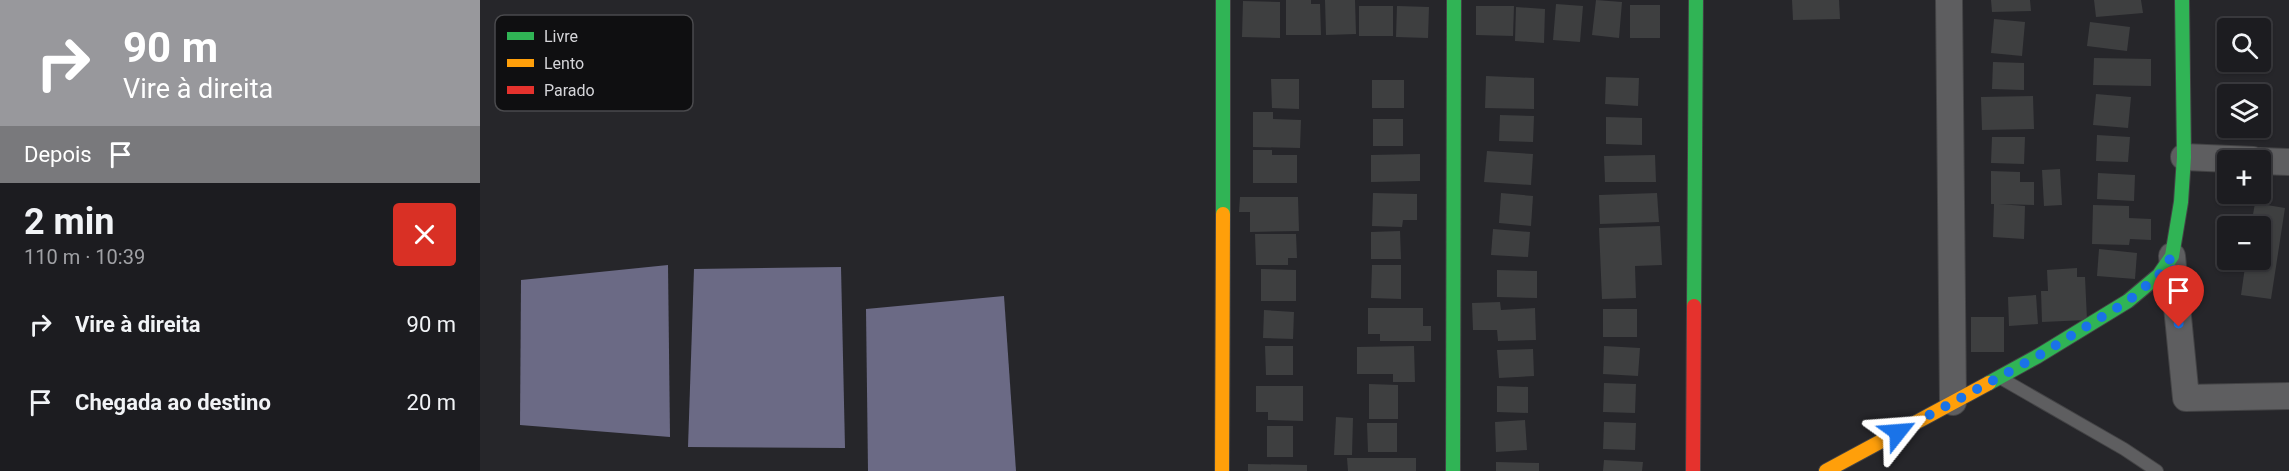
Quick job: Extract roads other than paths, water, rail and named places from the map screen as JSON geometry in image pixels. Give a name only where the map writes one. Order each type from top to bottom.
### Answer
[{"type":"street","points":[[1222,471],[1223,0]]},
{"type":"street","points":[[1453,471],[1454,0]]},
{"type":"street","points":[[1693,471],[1696,0]]},
{"type":"street","points":[[1949,0],[1953,402]]},
{"type":"street","points":[[2182,0],[2184,157],[2181,202],[2172,256],[2186,398],[2289,396]]},
{"type":"street","points":[[2184,157],[2217,158]]},
{"type":"street","points":[[2271,161],[2289,162]]},
{"type":"street","points":[[1826,471],[2000,378],[2128,301],[2159,275],[2172,256]]},
{"type":"lane","points":[[2000,378],[2113,442],[2157,471]]},
{"type":"water","points":[[668,265],[670,437],[520,425],[521,280]]},
{"type":"water","points":[[841,267],[845,448],[688,447],[694,269]]},
{"type":"water","points":[[1004,296],[1016,471],[868,471],[866,309]]}]
